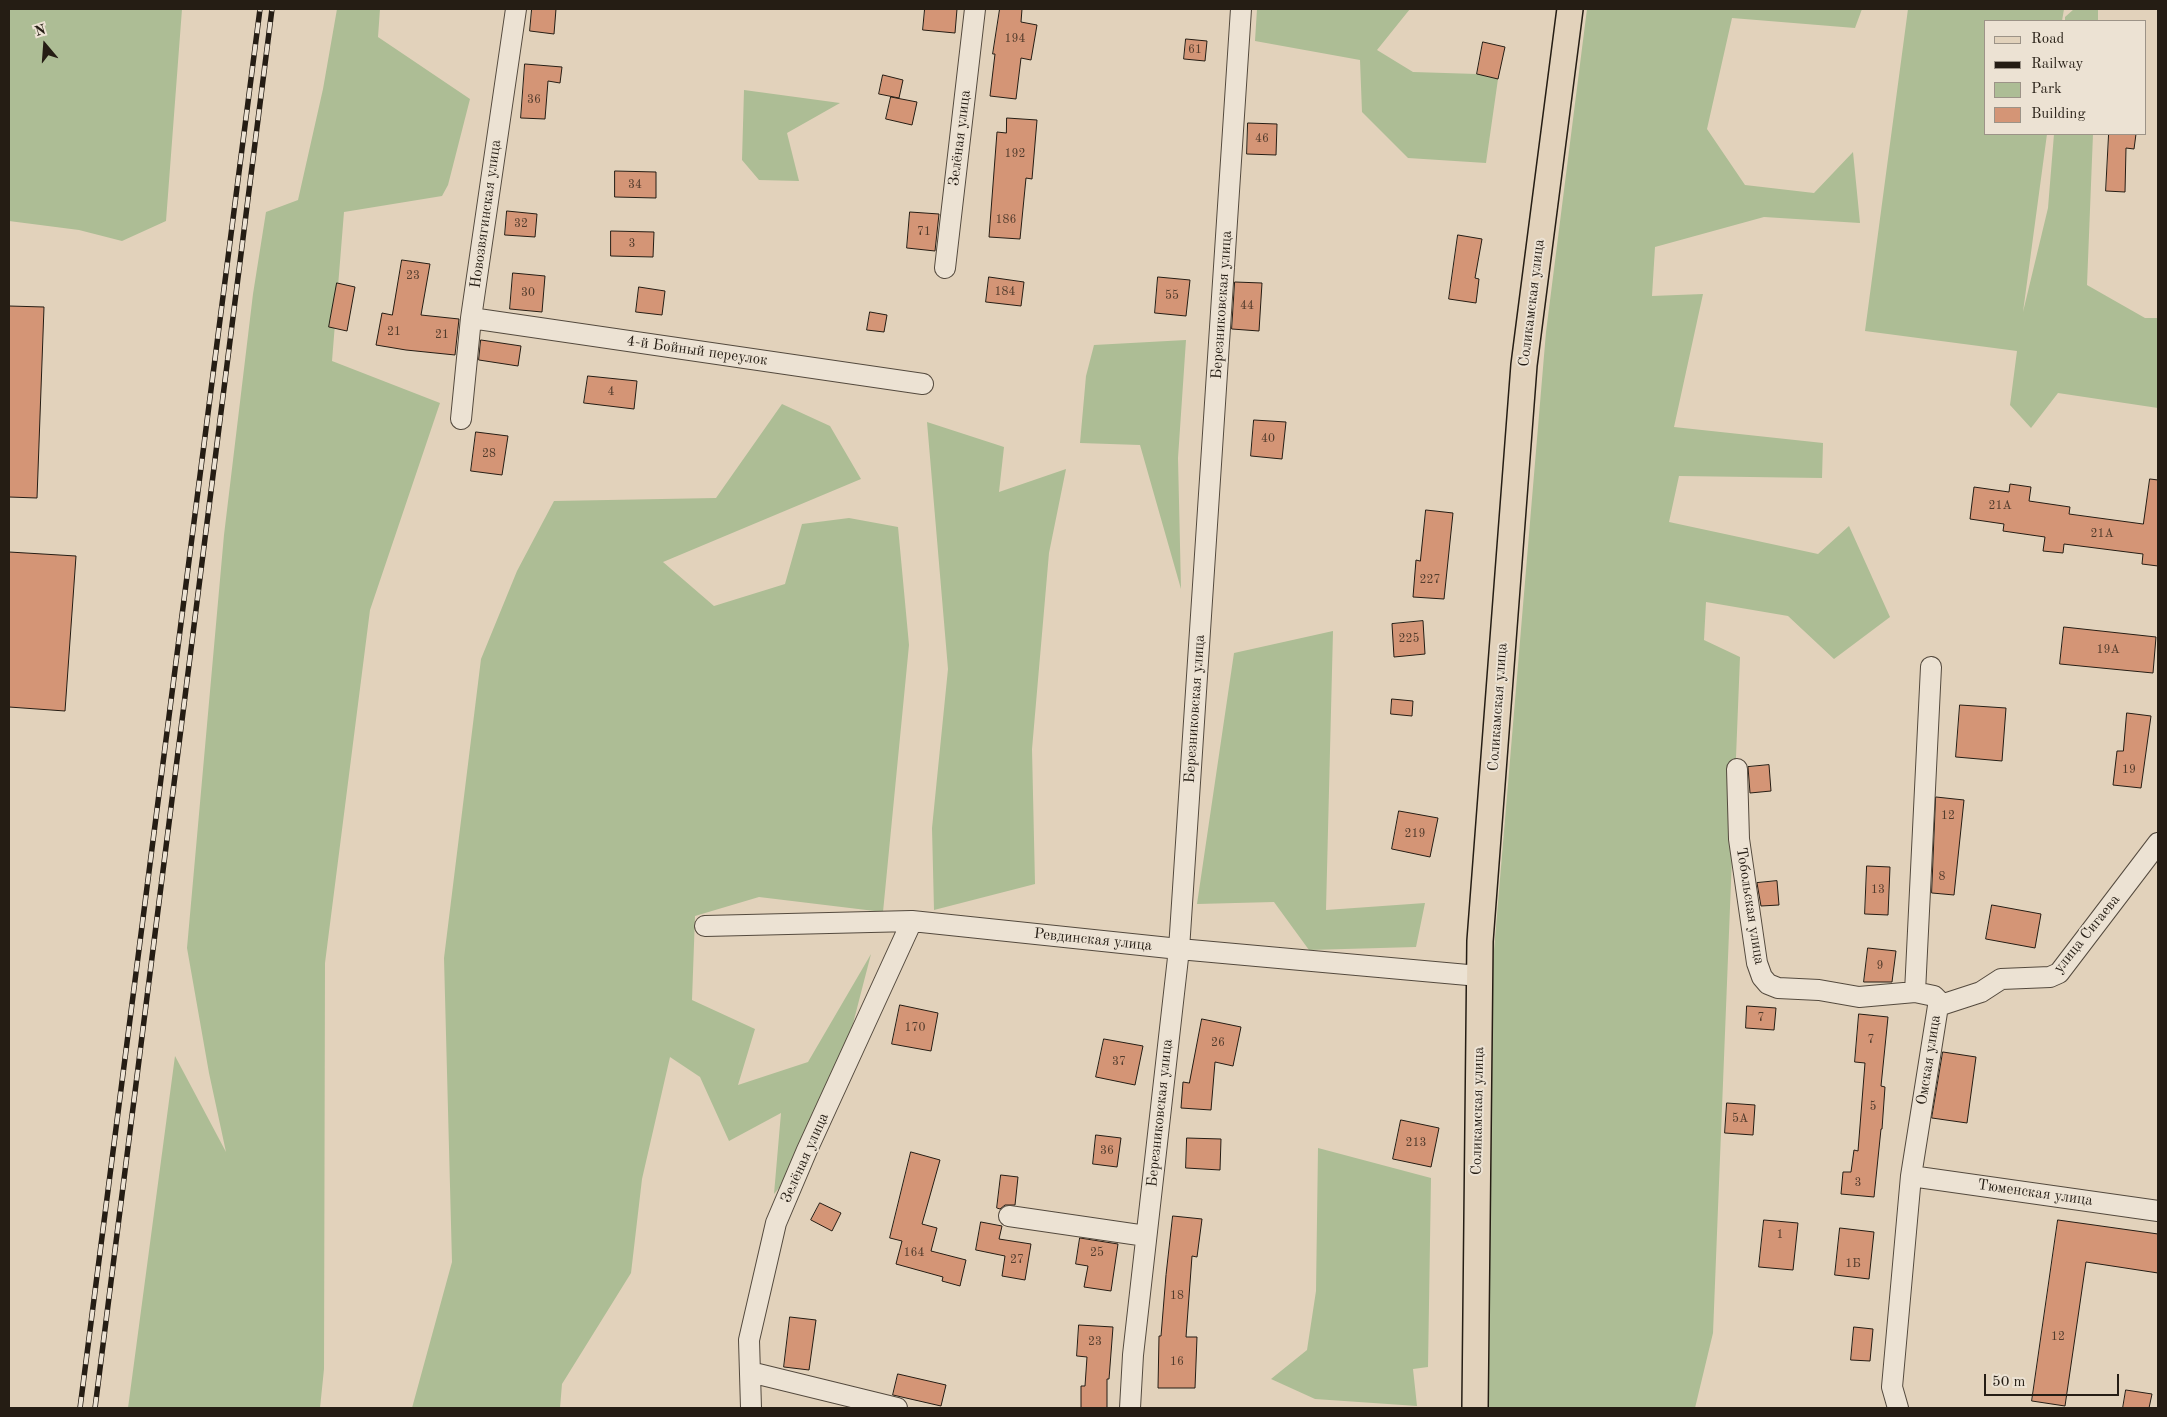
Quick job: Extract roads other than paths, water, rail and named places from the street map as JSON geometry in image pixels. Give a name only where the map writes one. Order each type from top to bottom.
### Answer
[{"type":"main road","name":"Соликамская улица","points":[[1475,1408],[1480,941],[1524,365],[1570,9]]},
{"type":"street","name":"Новозвягинская улица","points":[[461,420],[471,318],[516,9]]},
{"type":"street","name":"Зелёная улица","points":[[945,268],[975,9]]},
{"type":"street","name":"Березниковская улица","points":[[1130,1408],[1133,1355],[1179,949],[1241,9]]},
{"type":"street","name":"4-й Бойный переулок","points":[[471,318],[923,384]]},
{"type":"street","points":[[1915,992],[1931,667]]},
{"type":"street","name":"Тобольская улица","points":[[1737,769],[1739,839],[1757,963],[1762,977],[1768,984],[1778,988],[1819,990],[1859,997],[1915,992]]},
{"type":"street","name":"улица Сигаева","points":[[1938,1006],[1981,992],[2001,979],[2050,977],[2059,973],[2158,843]]},
{"type":"street","name":"Зелёная улица","points":[[751,1408],[750,1340],[776,1223],[807,1150],[912,921]]},
{"type":"street","name":"Ревдинская улица","points":[[705,926],[912,921],[1179,949],[1480,976]]},
{"type":"street","name":"Омская улица","points":[[1898,1408],[1892,1387],[1911,1176],[1938,1006],[1938,1000],[1934,996],[1915,992]]},
{"type":"street","name":"Тюменская улица","points":[[1911,1176],[2158,1211]]},
{"type":"street","points":[[1009,1216],[1146,1236]]},
{"type":"street","points":[[750,1372],[898,1408]]},
{"type":"railway","points":[[80,1408],[260,9]]},
{"type":"railway","points":[[95,1408],[272,9]]}]
